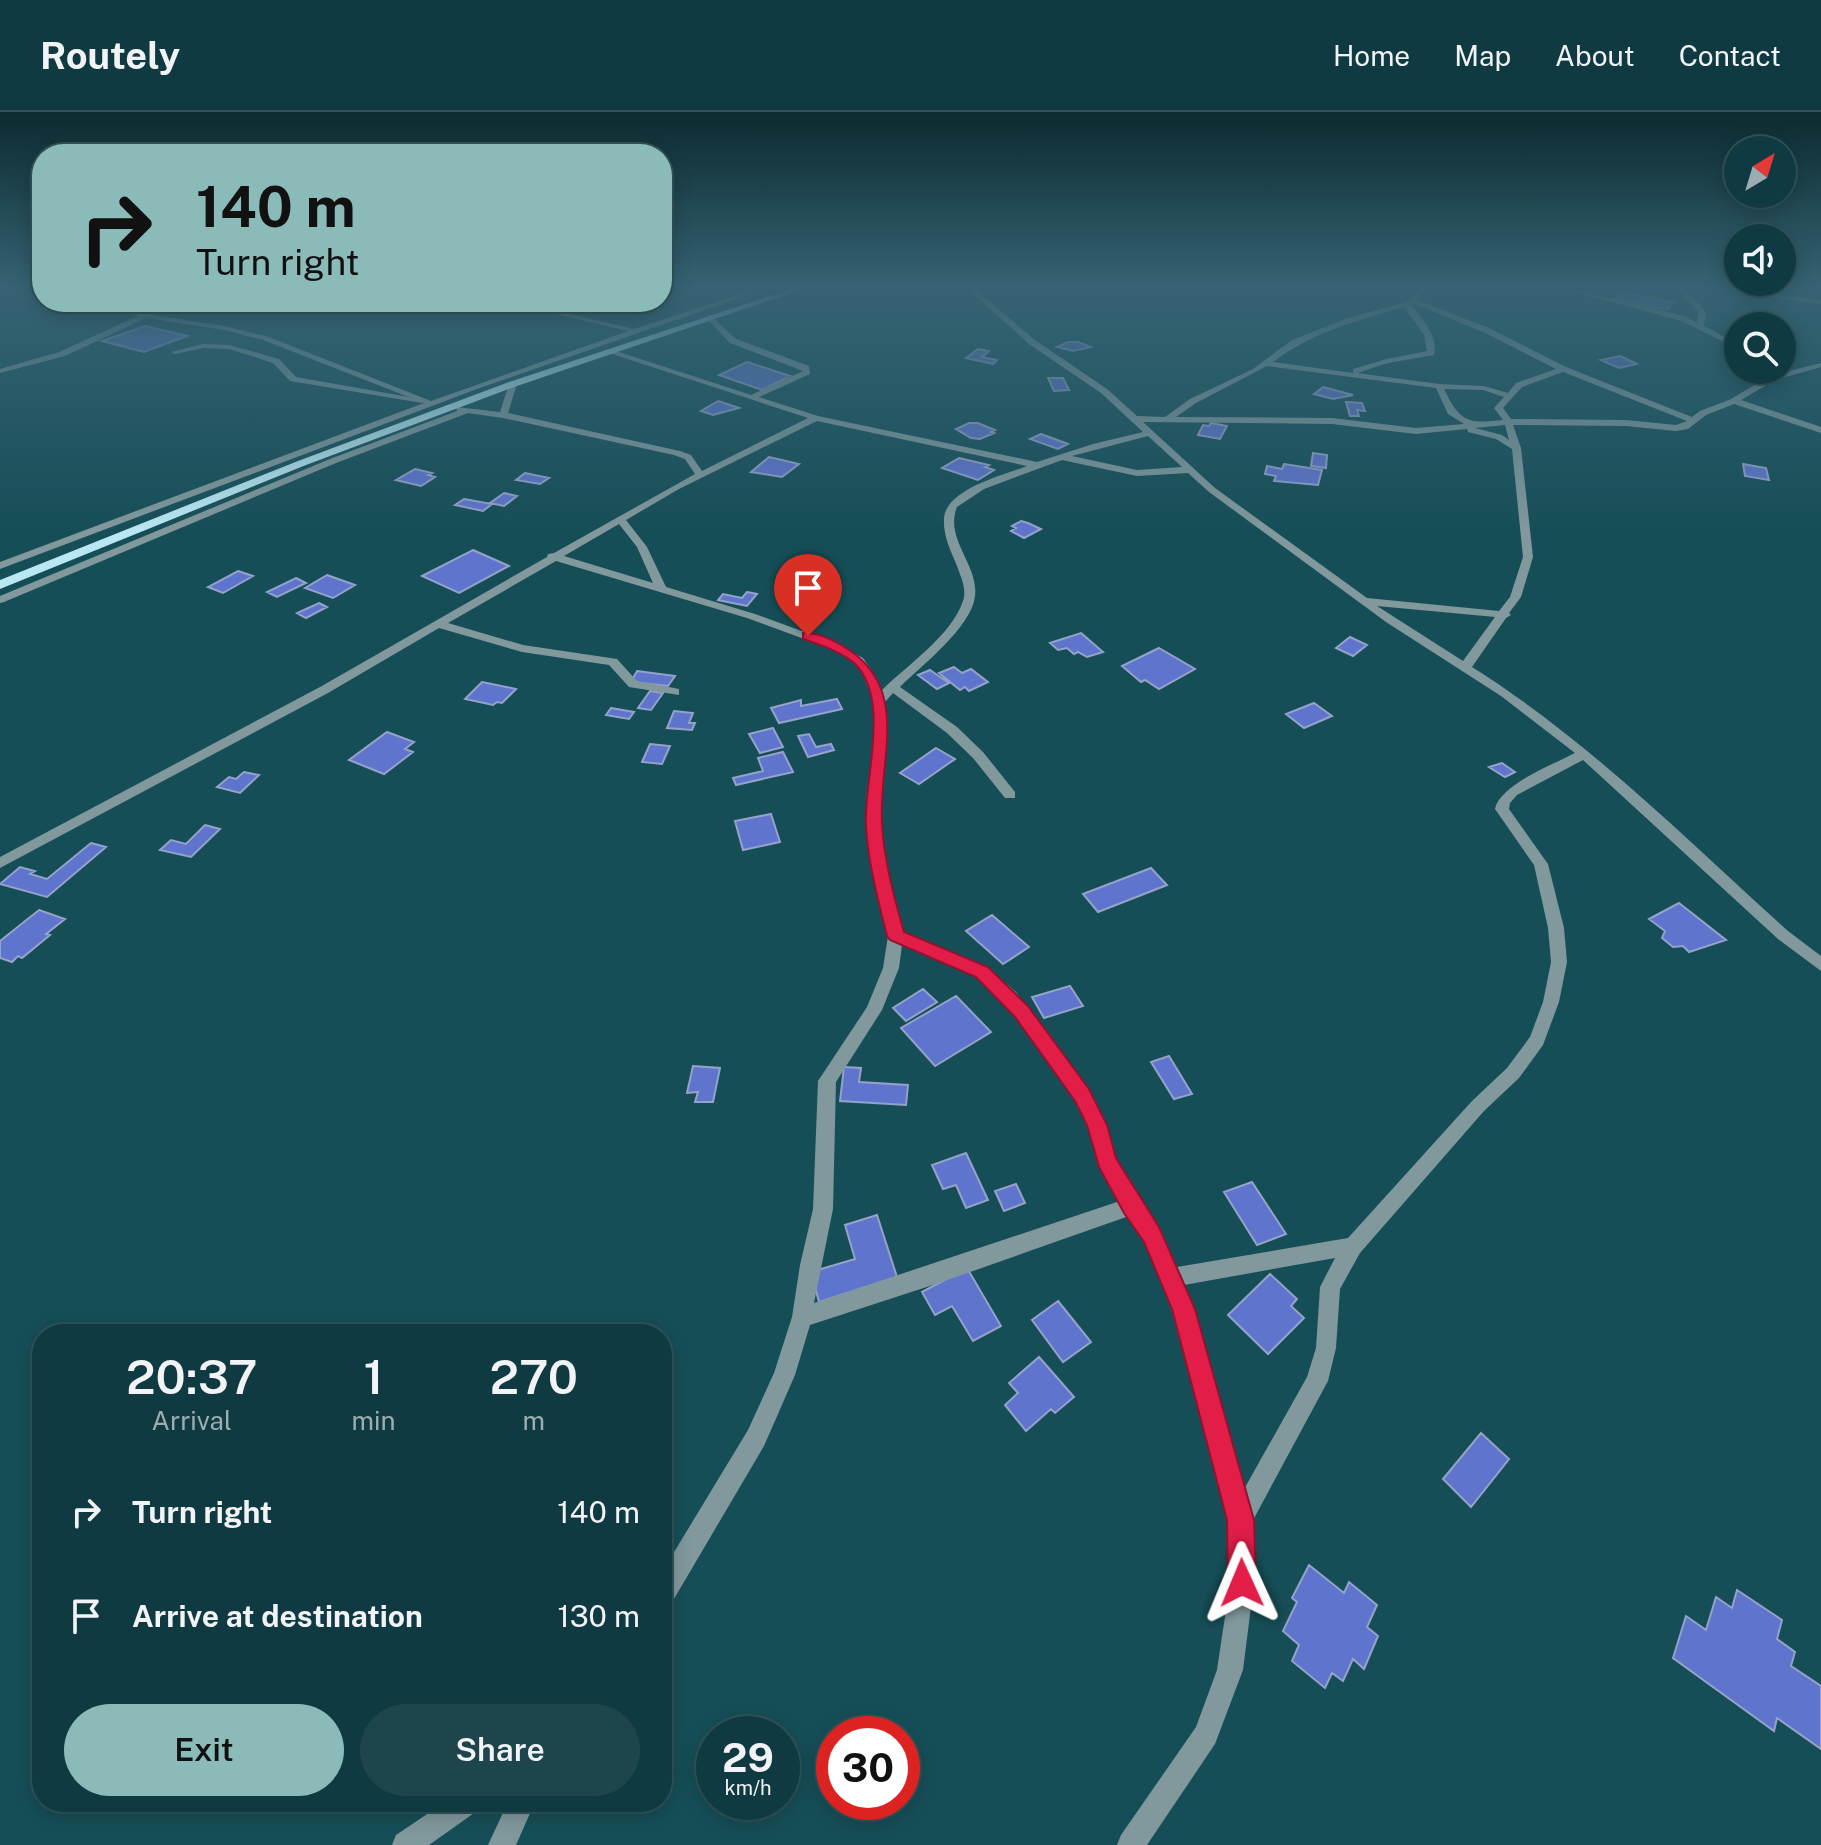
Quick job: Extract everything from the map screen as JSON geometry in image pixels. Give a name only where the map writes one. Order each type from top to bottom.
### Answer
[{"type":"main road","points":[[0,585],[65,556],[449,407],[553,370]]},
{"type":"street","points":[[284,370],[293,379],[425,401]]},
{"type":"street","points":[[345,370],[425,401]]},
{"type":"street","points":[[0,566],[425,401],[515,370]]},
{"type":"street","points":[[667,370],[816,418],[1036,465]]},
{"type":"street","points":[[753,397],[800,377],[806,370]]},
{"type":"street","points":[[1073,370],[1104,391],[1187,470],[1364,601],[1466,666],[1584,754],[1783,935],[1821,965]]},
{"type":"street","points":[[1168,418],[1256,370]]},
{"type":"street","points":[[1322,370],[1439,386],[1484,388],[1507,395]]},
{"type":"street","points":[[1352,373],[1361,370]]},
{"type":"street","points":[[1466,666],[1505,615],[1525,574],[1528,557],[1516,448],[1508,421],[1498,408],[1507,395],[1533,379],[1560,370]]},
{"type":"street","points":[[1565,370],[1694,421]]},
{"type":"street","points":[[503,415],[513,384]]},
{"type":"street","points":[[1135,419],[1332,421],[1416,431],[1508,421],[1626,423],[1676,428],[1734,401],[1760,384]]},
{"type":"street","points":[[1439,386],[1451,412],[1474,426]]},
{"type":"street","points":[[1734,401],[1821,430]]},
{"type":"street","points":[[449,407],[503,415],[688,457],[736,458]]},
{"type":"street","points":[[0,600],[333,461],[468,410]]},
{"type":"street","points":[[0,863],[324,690],[620,518],[816,418]]},
{"type":"street","points":[[1461,428],[1499,437],[1516,448]]},
{"type":"street","points":[[879,701],[928,654],[969,601],[970,588],[950,541],[950,509],[974,491],[1056,457],[1150,433]]},
{"type":"street","points":[[688,457],[700,475]]},
{"type":"street","points":[[1056,457],[1086,460],[1137,473],[1187,470]]},
{"type":"street","points":[[620,518],[642,547],[662,590]]},
{"type":"street","points":[[552,556],[751,616],[833,646],[859,661],[870,677],[879,701],[881,736],[873,799],[874,828],[896,936],[891,968],[874,1010],[827,1081],[823,1209],[802,1317],[784,1375],[756,1438],[672,1578]]},
{"type":"street","points":[[1364,601],[1505,615]]},
{"type":"street","points":[[437,624],[522,648],[613,662],[633,684],[675,692]]},
{"type":"street","points":[[892,687],[952,730],[978,755],[1010,795]]},
{"type":"street","points":[[1240,1520],[1317,1381],[1326,1348],[1330,1287],[1353,1246],[1478,1106],[1513,1073],[1537,1040],[1551,1002],[1559,962],[1556,928],[1541,864],[1502,809],[1503,802],[1512,792],[1584,754]]},
{"type":"street","points":[[896,936],[982,972],[1010,997],[1082,1095],[1097,1125],[1106,1160],[1172,1277],[1240,1520],[1242,1583],[1230,1670],[1206,1735],[1131,1845]]},
{"type":"street","points":[[802,1317],[1131,1206]]},
{"type":"street","points":[[1172,1277],[1353,1246]]},
{"type":"street","points":[[406,1845],[454,1812]]},
{"type":"street","points":[[502,1845],[517,1812]]},
{"type":"building","points":[[730,370],[771,370],[790,376],[762,390],[719,375]]},
{"type":"building","points":[[1048,378],[1063,378],[1069,390],[1054,391]]},
{"type":"building","points":[[1323,387],[1353,395],[1333,399],[1314,394]]},
{"type":"building","points":[[718,401],[739,408],[713,415],[701,411]]},
{"type":"building","points":[[1346,402],[1362,403],[1365,411],[1357,410],[1359,416],[1350,416]]},
{"type":"building","points":[[978,423],[995,430],[991,432],[994,433],[980,439],[971,438],[956,429]]},
{"type":"building","points":[[1211,423],[1227,426],[1220,439],[1198,435],[1203,425],[1209,426]]},
{"type":"building","points":[[1041,434],[1068,444],[1058,449],[1030,439]]},
{"type":"building","points":[[1313,453],[1327,455],[1326,468],[1311,466]]},
{"type":"building","points":[[769,457],[799,464],[782,477],[751,472]]},
{"type":"building","points":[[959,458],[989,465],[985,467],[994,470],[978,480],[942,468]]},
{"type":"building","points":[[1284,464],[1322,470],[1318,485],[1274,481],[1276,476],[1265,474],[1267,466],[1282,469]]},
{"type":"building","points":[[1743,464],[1766,468],[1769,480],[1745,476]]},
{"type":"building","points":[[415,469],[432,473],[428,475],[435,477],[421,486],[396,480]]},
{"type":"building","points":[[525,473],[549,478],[540,484],[516,480]]},
{"type":"building","points":[[504,493],[517,496],[504,506],[490,503]]},
{"type":"building","points":[[464,499],[492,504],[483,511],[455,505]]},
{"type":"building","points":[[1021,521],[1041,529],[1024,538],[1011,531],[1016,528],[1012,526]]},
{"type":"building","points":[[473,550],[509,566],[459,593],[422,576]]},
{"type":"building","points":[[238,571],[253,576],[223,593],[208,587]]},
{"type":"building","points":[[327,575],[355,585],[333,598],[305,588]]},
{"type":"building","points":[[296,578],[306,583],[277,597],[267,592]]},
{"type":"building","points":[[747,592],[757,594],[747,606],[718,600],[723,594],[742,598]]},
{"type":"building","points":[[319,603],[327,607],[306,618],[297,613]]},
{"type":"building","points":[[1081,633],[1103,652],[1087,657],[1078,652],[1074,654],[1067,648],[1058,650],[1050,643]]},
{"type":"building","points":[[1350,637],[1367,645],[1353,656],[1336,648]]},
{"type":"building","points":[[1159,648],[1195,669],[1159,689],[1145,680],[1141,682],[1122,666]]},
{"type":"building","points":[[954,667],[962,673],[971,669],[988,682],[969,691],[965,687],[960,690],[939,673]]},
{"type":"building","points":[[930,670],[949,683],[937,689],[918,675]]},
{"type":"building","points":[[637,671],[675,676],[668,686],[631,682]]},
{"type":"building","points":[[482,682],[516,689],[502,703],[493,705],[465,699]]},
{"type":"building","points":[[650,691],[663,693],[651,710],[638,708]]},
{"type":"building","points":[[837,699],[842,709],[779,723],[771,708],[801,700],[801,706]]},
{"type":"building","points":[[1314,703],[1332,716],[1304,728],[1286,714]]},
{"type":"building","points":[[611,708],[634,712],[629,719],[606,715]]},
{"type":"building","points":[[674,711],[693,713],[689,723],[695,723],[692,730],[667,728]]},
{"type":"building","points":[[773,728],[783,747],[760,753],[749,734]]},
{"type":"building","points":[[387,732],[414,742],[405,749],[413,752],[384,774],[349,760]]},
{"type":"building","points":[[809,734],[816,747],[831,744],[834,750],[808,757],[798,736]]},
{"type":"building","points":[[650,744],[670,746],[662,764],[642,762]]},
{"type":"building","points":[[936,748],[955,759],[919,784],[900,773]]},
{"type":"building","points":[[783,752],[793,772],[736,785],[733,778],[763,771],[758,758]]},
{"type":"building","points":[[1502,763],[1515,772],[1505,777],[1489,767]]},
{"type":"building","points":[[244,772],[259,775],[240,793],[217,787],[229,777],[236,779]]},
{"type":"building","points":[[771,814],[780,842],[743,850],[735,821]]},
{"type":"building","points":[[205,825],[220,829],[191,857],[160,850],[171,840],[186,844]]},
{"type":"building","points":[[91,843],[106,847],[47,897],[0,884],[20,867],[35,871],[30,874],[47,879]]},
{"type":"building","points":[[1151,868],[1167,885],[1098,912],[1083,894]]},
{"type":"building","points":[[1679,903],[1726,940],[1689,952],[1683,946],[1673,947],[1662,938],[1665,931],[1649,919]]},
{"type":"building","points":[[39,910],[65,919],[22,958],[18,956],[12,962],[0,958],[0,941]]},
{"type":"building","points":[[992,915],[1029,947],[1003,964],[966,931]]},
{"type":"building","points":[[1070,986],[1083,1006],[1044,1018],[1032,997]]},
{"type":"building","points":[[923,989],[937,1002],[906,1021],[893,1008]]},
{"type":"building","points":[[956,996],[991,1032],[935,1066],[901,1028]]},
{"type":"building","points":[[1169,1056],[1192,1094],[1174,1099],[1151,1062]]},
{"type":"building","points":[[693,1066],[720,1068],[713,1102],[695,1102],[698,1092],[687,1093]]},
{"type":"building","points":[[844,1067],[861,1068],[859,1082],[908,1085],[906,1105],[840,1101]]},
{"type":"building","points":[[966,1153],[988,1200],[966,1208],[956,1185],[943,1189],[932,1165]]},
{"type":"building","points":[[1252,1182],[1286,1234],[1257,1245],[1224,1192]]},
{"type":"building","points":[[1016,1184],[1025,1203],[1004,1211],[995,1191]]},
{"type":"building","points":[[877,1215],[897,1277],[819,1302],[811,1272],[855,1259],[845,1225]]},
{"type":"building","points":[[967,1268],[1001,1326],[973,1341],[952,1306],[935,1315],[922,1292]]},
{"type":"building","points":[[1270,1274],[1297,1299],[1291,1306],[1304,1318],[1268,1354],[1228,1315]]},
{"type":"building","points":[[1058,1301],[1091,1342],[1063,1362],[1032,1320]]},
{"type":"building","points":[[1039,1357],[1074,1397],[1055,1413],[1051,1409],[1026,1431],[1005,1405],[1018,1393],[1009,1383]]},
{"type":"building","points":[[1481,1433],[1509,1459],[1471,1507],[1443,1479]]},
{"type":"building","points":[[1309,1565],[1344,1593],[1349,1582],[1377,1605],[1367,1627],[1378,1636],[1364,1669],[1353,1659],[1343,1681],[1332,1673],[1325,1688],[1292,1661],[1299,1645],[1283,1631],[1297,1602],[1292,1598]]},
{"type":"building","points":[[1737,1590],[1782,1620],[1777,1639],[1795,1652],[1791,1666],[1821,1686],[1821,1749],[1777,1718],[1774,1731],[1673,1658],[1686,1616],[1706,1630],[1716,1597],[1732,1608]]},
{"type":"route","points":[[808,636],[859,661],[870,677],[879,701],[881,736],[873,799],[874,828],[896,936],[982,972],[1010,997],[1082,1095],[1097,1125],[1106,1160],[1172,1277],[1240,1520],[1242,1583]]}]
